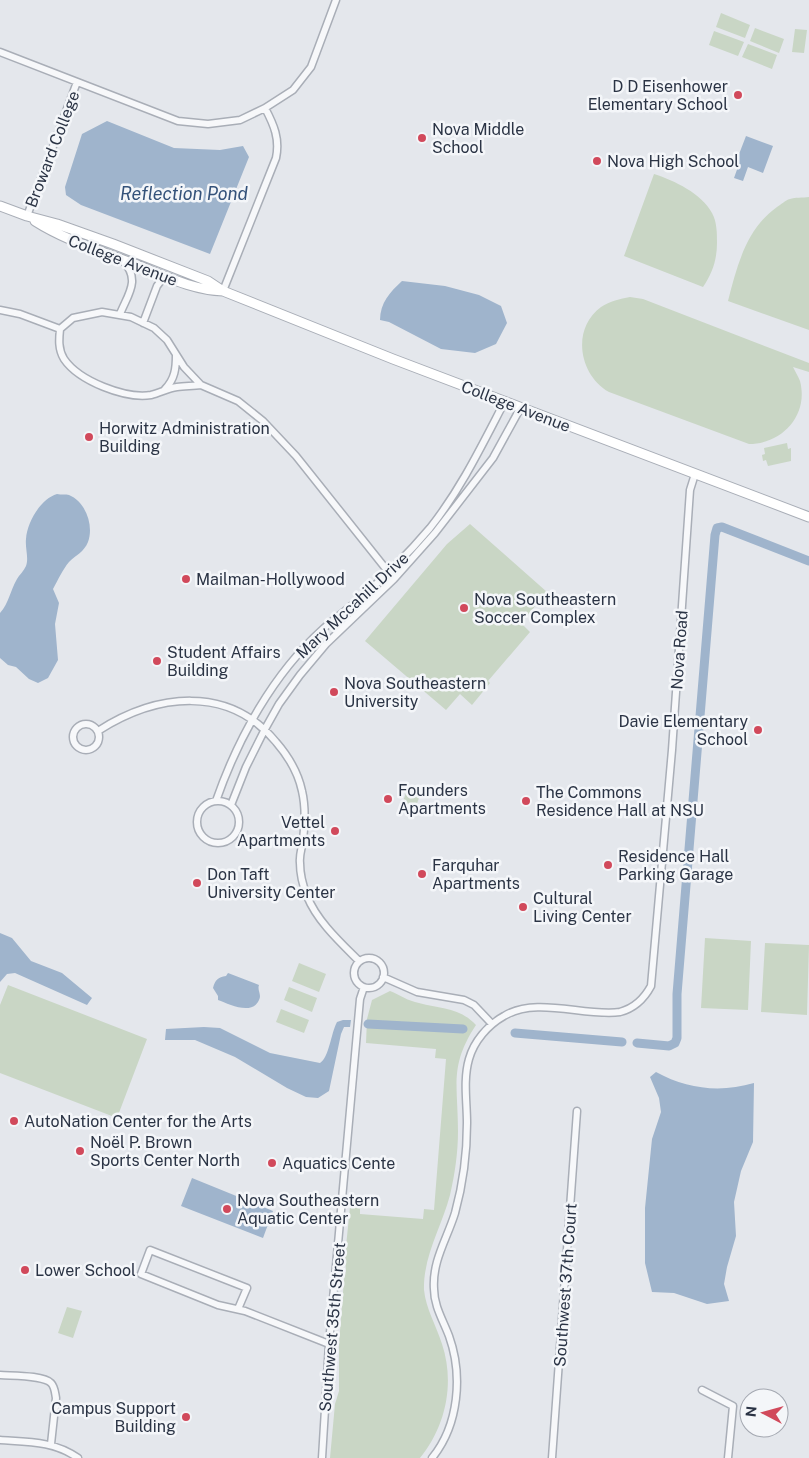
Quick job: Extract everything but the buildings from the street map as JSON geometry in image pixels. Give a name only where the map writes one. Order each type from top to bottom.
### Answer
[{"type":"street","name":"Broward College","points":[[0,52],[178,121],[193,124],[225,123],[240,120],[265,108],[293,90],[310,67],[336,0]]},
{"type":"street","name":"Broward College","points":[[27,216],[78,82]]},
{"type":"street","points":[[223,292],[276,158],[277,134],[265,108]]},
{"type":"street","name":"College Avenue","points":[[0,206],[113,244],[208,281],[223,292],[384,356],[809,517]]},
{"type":"street","name":"College Avenue","points":[[27,216],[54,233],[120,259],[205,291],[223,292]]},
{"type":"street","points":[[120,259],[130,268],[133,279],[120,314]]},
{"type":"street","points":[[143,323],[157,286],[168,277]]},
{"type":"street","points":[[0,310],[20,314],[60,329]]},
{"type":"street","points":[[201,385],[177,387],[151,395],[112,390],[82,376],[64,359],[58,343],[60,329],[74,318],[102,312],[120,314],[143,323],[162,335],[184,368],[201,385],[238,401],[263,421],[296,456],[394,579]]},
{"type":"street","points":[[164,390],[170,385],[175,373],[176,355]]},
{"type":"street","name":"Mary Mccahill Drive","points":[[216,801],[236,751],[252,720],[275,684],[308,643],[323,628],[358,601],[389,573],[430,528],[470,468],[505,401]]},
{"type":"street","name":"Mary Mccahill Drive","points":[[231,805],[246,767],[265,729],[289,689],[326,644],[410,563],[481,476],[521,408]]},
{"type":"street","points":[[470,468],[481,476]]},
{"type":"street","name":"Nova Road","points":[[492,1024],[508,1014],[526,1008],[614,1013],[626,1011],[640,1002],[648,992],[652,978],[672,750],[690,490],[694,474]]},
{"type":"street","points":[[98,731],[125,715],[144,707],[185,700],[215,703],[252,720],[265,729],[292,763],[302,790],[305,818],[300,863],[307,895],[324,924],[359,961]]},
{"type":"street","points":[[80,725],[92,725],[98,731],[99,740],[94,748],[86,751],[77,748],[74,744],[73,735],[76,728],[80,725]]},
{"type":"street","points":[[216,801],[231,805],[238,816],[238,830],[235,835],[224,843],[211,843],[200,836],[196,823],[200,810],[210,802],[216,801]]},
{"type":"street","points":[[368,958],[377,960],[383,967],[383,977],[378,985],[368,988],[356,981],[354,970],[359,961],[368,958]]},
{"type":"street","points":[[383,977],[416,992],[464,1000],[474,1005],[492,1024],[474,1046],[469,1058],[466,1073],[468,1123],[464,1170],[454,1216],[437,1259],[434,1276],[437,1308],[453,1350],[457,1396],[450,1426],[432,1458]]},
{"type":"street","name":"Southwest 35th Street","points":[[322,1458],[329,1344],[360,999],[364,987]]},
{"type":"street","name":"Southwest 37th Court","points":[[552,1458],[577,1111]]},
{"type":"street","points":[[238,1309],[247,1288],[150,1250],[141,1274],[218,1305],[238,1309],[329,1344]]},
{"type":"street","points":[[0,1375],[43,1379],[54,1387],[56,1398],[51,1444]]},
{"type":"street","points":[[702,1390],[733,1406],[728,1458]]},
{"type":"street","points":[[0,1440],[51,1444],[78,1458]]},
{"type":"green space","points":[[721,13],[750,25],[745,38],[716,27]]},
{"type":"green space","points":[[755,28],[784,39],[779,53],[750,41]]},
{"type":"green space","points":[[795,29],[807,30],[804,53],[792,52]]},
{"type":"green space","points":[[714,31],[744,42],[738,56],[709,45]]},
{"type":"green space","points":[[748,44],[777,55],[772,69],[742,57]]},
{"type":"green space","points":[[654,174],[687,189],[701,199],[714,216],[717,231],[716,255],[709,277],[703,287],[624,256]]},
{"type":"green space","points":[[809,197],[809,330],[728,301],[744,249],[758,226],[766,216],[786,200]]},
{"type":"green space","points":[[630,297],[643,299],[809,363],[809,372],[793,367],[800,381],[802,393],[797,416],[782,433],[772,439],[761,443],[749,444],[609,392],[591,375],[582,351],[582,339],[585,327],[601,307],[619,299]]},
{"type":"green space","points":[[787,443],[788,449],[791,448],[791,461],[768,466],[766,460],[763,461],[764,448]]},
{"type":"green space","name":"Nova Southeastern Soccer Complex","points":[[470,524],[547,592],[521,623],[530,632],[488,681],[490,683],[472,705],[460,694],[446,710],[365,641],[447,544]]},
{"type":"green space","points":[[409,785],[422,790],[413,814],[400,809]]},
{"type":"green space","points":[[705,938],[751,941],[748,1010],[701,1008]]},
{"type":"green space","points":[[765,943],[809,945],[807,1015],[761,1012]]},
{"type":"green space","points":[[299,963],[326,974],[319,992],[292,981]]},
{"type":"green space","points":[[8,985],[147,1039],[117,1118],[0,1073],[0,1005]]},
{"type":"green space","points":[[289,987],[317,998],[312,1012],[284,1000]]},
{"type":"green space","points":[[390,991],[415,1002],[456,1012],[470,1019],[476,1025],[467,1039],[458,1064],[458,1139],[455,1171],[447,1207],[430,1253],[424,1290],[446,1359],[448,1389],[442,1418],[429,1446],[420,1458],[330,1458],[335,1404],[339,1391],[339,1344],[350,1207],[360,1207],[360,1214],[423,1219],[424,1209],[434,1210],[446,1059],[435,1058],[436,1049],[366,1043],[367,1019],[372,1000]]},
{"type":"green space","points":[[281,1009],[309,1020],[304,1033],[276,1022]]},
{"type":"green space","points":[[67,1307],[82,1311],[73,1338],[58,1333]]},
{"type":"water","name":"Reflection Pond","points":[[107,121],[174,148],[220,150],[243,146],[249,157],[210,254],[81,205],[66,195],[65,187],[82,134]]},
{"type":"water","points":[[746,136],[773,146],[763,173],[748,167],[743,181],[734,178],[739,164],[736,162]]},
{"type":"water","points":[[402,281],[445,286],[479,295],[501,306],[507,323],[496,344],[475,353],[441,349],[389,322],[380,320],[380,314],[386,298]]},
{"type":"water","points":[[57,494],[69,495],[80,503],[87,515],[90,536],[80,553],[69,562],[53,589],[59,603],[55,624],[58,660],[48,678],[38,683],[29,679],[16,667],[8,665],[0,658],[0,613],[17,579],[26,566],[26,539],[32,519],[45,501]]},
{"type":"water","points":[[0,933],[12,938],[31,961],[62,973],[92,998],[87,1005],[15,973],[7,974],[0,982]]},
{"type":"water","points":[[228,973],[259,985],[260,998],[256,1005],[240,1008],[218,1000],[218,996],[213,988],[214,985],[217,979],[226,976]]},
{"type":"water","points":[[351,1020],[350,1027],[344,1027],[341,1034],[329,1091],[318,1098],[306,1097],[235,1057],[195,1040],[165,1040],[166,1029],[220,1028],[270,1053],[320,1063],[326,1056],[337,1022]]},
{"type":"water","points":[[656,1072],[692,1086],[704,1088],[729,1088],[754,1083],[753,1142],[741,1171],[734,1202],[736,1236],[724,1284],[729,1301],[707,1304],[674,1293],[652,1292],[645,1263],[645,1208],[652,1139],[661,1112],[659,1098],[650,1077]]},
{"type":"water","name":"Nova Southeastern Aquatic Center","points":[[192,1178],[273,1211],[263,1238],[181,1206]]},
{"type":"waterway","points":[[637,1043],[669,1046],[675,1043],[677,1038],[677,994],[717,528],[722,527],[809,561]]},
{"type":"waterway","points":[[368,1024],[463,1029]]},
{"type":"waterway","points":[[515,1033],[622,1042]]},
{"type":"place","name":"D D Eisenhower Elementary School","points":[[738,95]]},
{"type":"place","name":"Nova Middle School","points":[[422,138]]},
{"type":"place","name":"Nova High School","points":[[597,161]]},
{"type":"place","name":"Horwitz Administration Building","points":[[89,437]]},
{"type":"place","name":"Mailman-Hollywood","points":[[186,579]]},
{"type":"place","name":"Nova Southeastern Soccer Complex","points":[[464,608]]},
{"type":"place","name":"Student Affairs Building","points":[[157,661]]},
{"type":"place","name":"Nova Southeastern University","points":[[334,692]]},
{"type":"place","name":"Davie Elementary School","points":[[758,730]]},
{"type":"place","name":"Founders Apartments","points":[[388,799]]},
{"type":"place","name":"The Commons Residence Hall at NSU","points":[[526,801]]},
{"type":"place","name":"Vettel Apartments","points":[[335,831]]},
{"type":"place","name":"Residence Hall Parking Garage","points":[[608,865]]},
{"type":"place","name":"Farquhar Apartments","points":[[422,874]]},
{"type":"place","name":"Don Taft University Center","points":[[197,883]]},
{"type":"place","name":"Cultural Living Center","points":[[523,907]]},
{"type":"place","name":"AutoNation Center for the Arts","points":[[14,1121]]},
{"type":"place","name":"Noël P. Brown Sports Center North","points":[[80,1151]]},
{"type":"place","name":"Aquatics Cente","points":[[272,1163]]},
{"type":"place","name":"Nova Southeastern Aquatic Center","points":[[227,1209]]},
{"type":"place","name":"Lower School","points":[[25,1270]]},
{"type":"place","name":"Campus Support Building","points":[[186,1417]]}]
